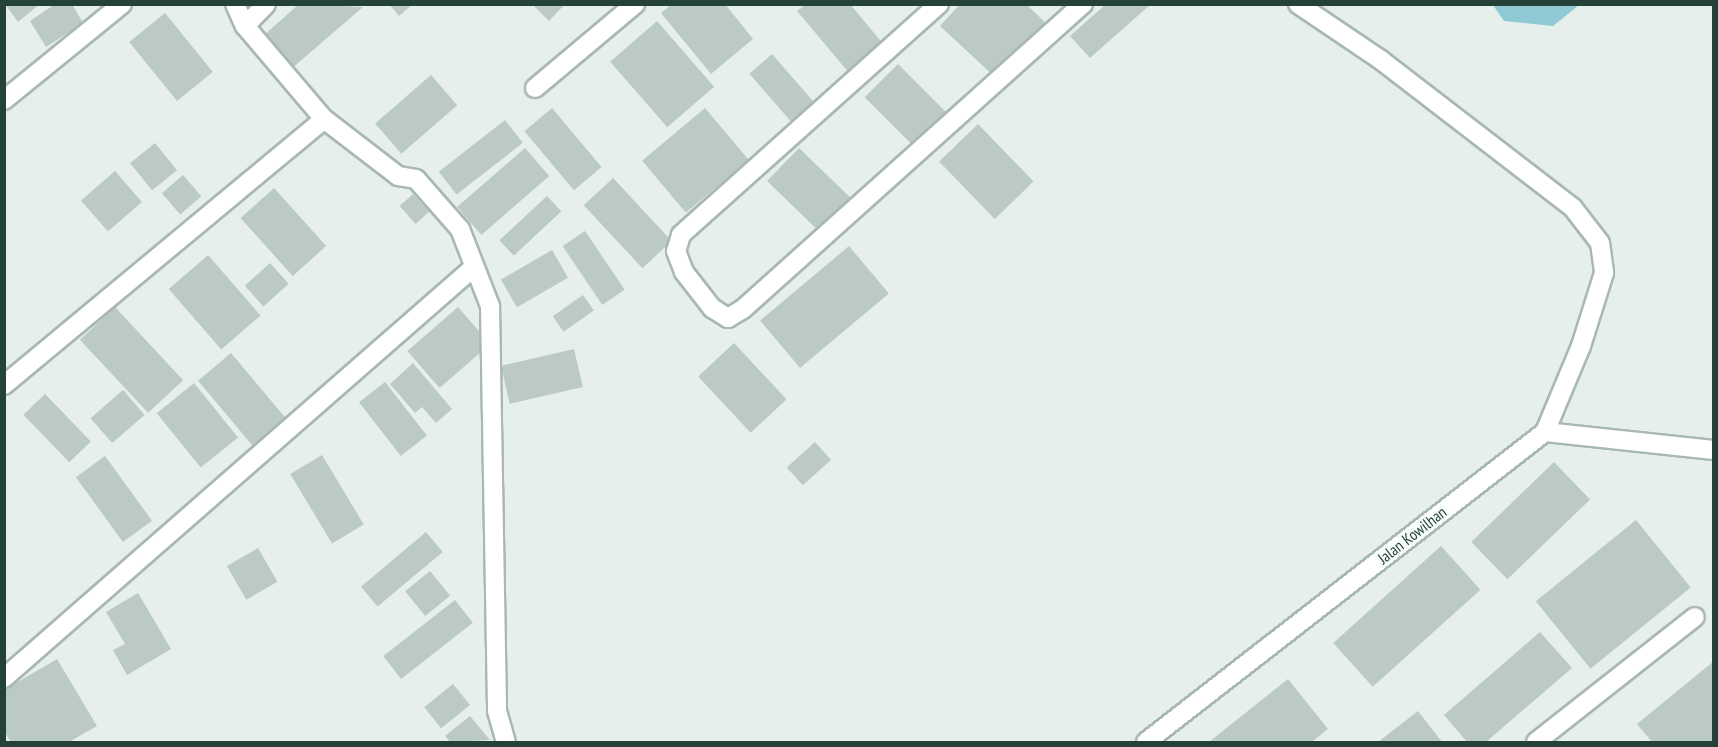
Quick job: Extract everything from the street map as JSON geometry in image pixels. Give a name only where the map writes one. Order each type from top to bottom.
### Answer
[{"type":"street","points":[[4,100],[122,4]]},
{"type":"street","points":[[235,4],[245,27],[324,119],[398,176],[416,179],[460,229],[490,306],[497,711],[506,742]]},
{"type":"street","points":[[245,27],[266,4]]},
{"type":"street","points":[[535,88],[635,4]]},
{"type":"street","points":[[939,4],[681,235],[676,251],[684,272],[712,308],[728,318],[743,309],[1083,4]]},
{"type":"street","points":[[1298,4],[1382,60],[1573,208],[1600,243],[1604,273],[1581,346],[1545,432],[1713,450]]},
{"type":"street","points":[[4,385],[324,119]]},
{"type":"street","points":[[4,678],[474,267]]},
{"type":"street","name":"Jalan Kowilhan","points":[[1146,742],[1545,432]]},
{"type":"street","points":[[1536,742],[1695,617]]},
{"type":"water","points":[[1493,5],[1579,5],[1553,26],[1504,21]]},
{"type":"building","points":[[5,4],[40,4],[18,22]]},
{"type":"building","points":[[55,4],[72,4],[83,23],[46,47],[30,21]]},
{"type":"building","points":[[299,4],[363,7],[291,69],[263,36]]},
{"type":"building","points":[[389,4],[413,4],[399,16]]},
{"type":"building","points":[[532,4],[565,4],[549,21]]},
{"type":"building","points":[[672,4],[725,4],[753,39],[711,74],[661,13]]},
{"type":"building","points":[[806,4],[850,4],[884,45],[850,74],[797,11]]},
{"type":"building","points":[[960,4],[1026,4],[1048,25],[997,79],[940,26]]},
{"type":"building","points":[[1106,4],[1151,4],[1090,58],[1070,36]]},
{"type":"building","points":[[165,13],[213,72],[177,101],[129,42]]},
{"type":"building","points":[[657,21],[714,87],[667,127],[610,62]]},
{"type":"building","points":[[772,54],[820,109],[797,129],[749,74]]},
{"type":"building","points":[[898,64],[948,114],[915,147],[865,97]]},
{"type":"building","points":[[431,75],[457,105],[401,154],[375,124]]},
{"type":"building","points":[[552,108],[601,167],[574,190],[524,131]]},
{"type":"building","points":[[705,108],[749,160],[686,213],[642,161]]},
{"type":"building","points":[[505,120],[523,143],[457,195],[439,172]]},
{"type":"building","points":[[978,124],[1034,182],[995,219],[939,162]]},
{"type":"building","points":[[155,143],[177,170],[152,190],[130,163]]},
{"type":"building","points":[[525,148],[549,176],[481,235],[457,207]]},
{"type":"building","points":[[799,148],[852,199],[820,232],[767,181]]},
{"type":"building","points":[[115,171],[142,202],[108,231],[81,201]]},
{"type":"building","points":[[183,175],[201,196],[180,215],[162,193]]},
{"type":"building","points":[[613,178],[672,241],[642,268],[584,205]]},
{"type":"building","points":[[274,188],[326,246],[293,276],[241,218]]},
{"type":"building","points":[[413,194],[429,212],[416,224],[400,206]]},
{"type":"building","points":[[547,196],[561,211],[514,256],[499,240]]},
{"type":"building","points":[[585,231],[625,290],[602,305],[563,246]]},
{"type":"building","points":[[849,246],[889,293],[800,368],[760,321]]},
{"type":"building","points":[[552,250],[568,278],[517,307],[501,280]]},
{"type":"building","points":[[208,255],[260,315],[221,349],[169,289]]},
{"type":"building","points":[[270,263],[289,284],[263,307],[245,286]]},
{"type":"building","points":[[583,295],[594,311],[564,332],[553,316]]},
{"type":"building","points":[[115,307],[183,380],[148,413],[80,340]]},
{"type":"building","points":[[458,307],[490,344],[440,388],[407,351]]},
{"type":"building","points":[[734,343],[787,399],[751,433],[698,376]]},
{"type":"building","points":[[574,349],[583,387],[510,404],[501,366]]},
{"type":"building","points":[[231,353],[286,418],[253,446],[198,381]]},
{"type":"building","points":[[413,363],[452,409],[436,423],[422,407],[415,413],[390,384]]},
{"type":"building","points":[[385,382],[427,436],[401,456],[359,402]]},
{"type":"building","points":[[194,383],[238,437],[201,468],[157,413]]},
{"type":"building","points":[[123,390],[145,415],[112,443],[91,418]]},
{"type":"building","points":[[45,394],[91,441],[69,462],[23,415]]},
{"type":"building","points":[[815,442],[831,460],[803,485],[787,467]]},
{"type":"building","points":[[322,455],[364,524],[332,543],[290,474]]},
{"type":"building","points":[[105,456],[152,521],[123,542],[76,477]]},
{"type":"building","points":[[1554,462],[1590,499],[1507,579],[1471,542]]},
{"type":"building","points":[[1636,520],[1691,588],[1590,669],[1536,601]]},
{"type":"building","points":[[426,532],[443,552],[378,607],[361,587]]},
{"type":"building","points":[[1441,546],[1480,590],[1373,687],[1333,643]]},
{"type":"building","points":[[258,548],[278,582],[246,600],[227,566]]},
{"type":"building","points":[[430,571],[450,596],[425,616],[405,591]]},
{"type":"building","points":[[138,593],[171,649],[127,675],[113,650],[125,644],[106,612]]},
{"type":"building","points":[[455,600],[473,623],[401,679],[383,656]]},
{"type":"building","points":[[1540,632],[1572,668],[1486,742],[1467,742],[1444,715]]},
{"type":"building","points":[[57,659],[97,726],[69,742],[11,742],[4,731],[4,690]]},
{"type":"building","points":[[1714,661],[1714,742],[1652,742],[1637,724]]},
{"type":"building","points":[[1288,679],[1328,729],[1312,742],[1209,742]]},
{"type":"building","points":[[453,684],[470,705],[441,728],[424,707]]},
{"type":"building","points":[[1418,711],[1442,742],[1378,742]]},
{"type":"building","points":[[470,716],[490,740],[450,742],[445,736]]}]
